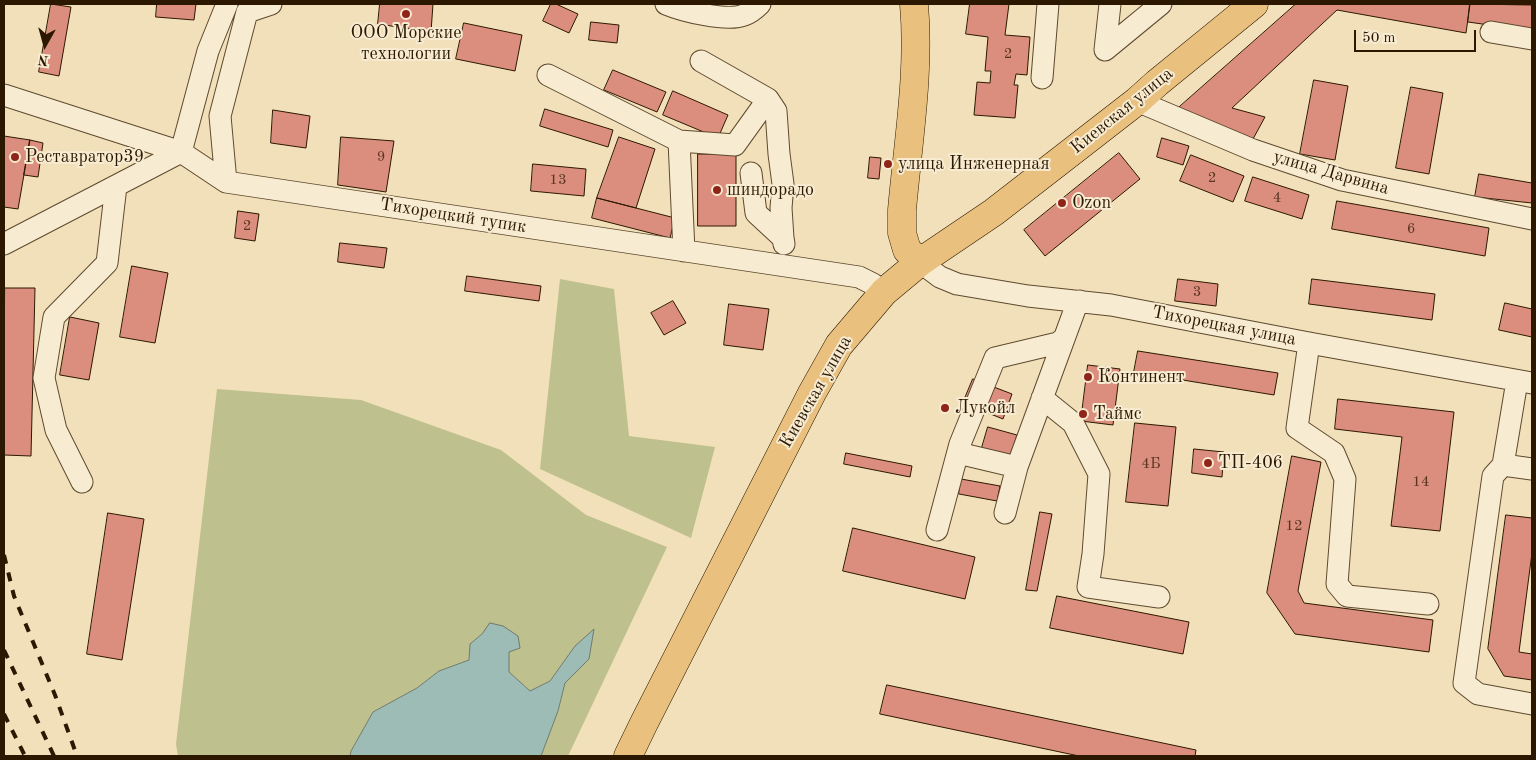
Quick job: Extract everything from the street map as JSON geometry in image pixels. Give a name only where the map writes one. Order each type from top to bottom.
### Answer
[{"type":"main road","points":[[914,4],[916,68],[902,210],[902,232],[907,250],[920,262]]},
{"type":"main road","name":"Киевская улица","points":[[628,756],[812,393],[839,345],[884,292],[920,262],[994,212],[1137,101],[1254,4]]},
{"type":"street","points":[[4,244],[181,152],[208,51],[227,4]]},
{"type":"street","points":[[226,182],[220,116],[247,12],[271,4]]},
{"type":"street","points":[[668,4],[700,14],[731,18],[744,16],[760,4]]},
{"type":"street","points":[[1042,78],[1048,4]]},
{"type":"street","points":[[1110,4],[1105,50],[1161,4]]},
{"type":"street","points":[[1491,32],[1532,38]]},
{"type":"street","points":[[701,61],[768,99],[776,111],[783,184],[781,208],[783,238],[789,267]]},
{"type":"street","points":[[548,75],[679,142],[735,145],[768,99]]},
{"type":"street","name":"Тихорецкий тупик","points":[[4,95],[181,152],[226,182],[859,277],[884,292]]},
{"type":"street","name":"улица Дарвина","points":[[1137,101],[1253,150],[1342,180],[1532,219]]},
{"type":"street","points":[[679,142],[684,251]]},
{"type":"street","points":[[751,172],[756,213],[783,238]]},
{"type":"street","points":[[82,482],[56,430],[44,378],[54,317],[107,262],[116,186]]},
{"type":"street","name":"Тихорецкая улица","points":[[920,262],[940,277],[957,284],[1028,296],[1120,306],[1309,343],[1525,382]]},
{"type":"street","points":[[1005,512],[1017,467],[1064,338],[1080,301]]},
{"type":"street","points":[[937,530],[960,444],[996,358],[1058,342],[1064,338]]},
{"type":"street","points":[[1309,343],[1298,428],[1334,452],[1344,479],[1337,584],[1347,596],[1428,604]]},
{"type":"street","points":[[1525,382],[1503,465],[1493,476],[1464,683],[1478,694],[1532,704]]},
{"type":"street","points":[[1042,398],[1073,424],[1099,474],[1093,554],[1088,587],[1159,597]]},
{"type":"street","points":[[958,453],[1017,467]]},
{"type":"street","points":[[1503,465],[1532,469]]},
{"type":"green space","points":[[560,279],[614,289],[629,436],[715,447],[691,538],[540,469]]},
{"type":"green space","points":[[217,389],[361,400],[501,450],[586,515],[667,547],[568,756],[541,756],[558,711],[565,683],[589,659],[575,646],[550,681],[530,691],[509,672],[509,652],[482,634],[470,644],[469,660],[439,671],[417,688],[373,712],[350,756],[178,756],[176,744]]},
{"type":"water","points":[[490,623],[503,626],[518,636],[520,648],[509,652],[509,672],[530,691],[550,681],[575,646],[594,629],[589,659],[565,683],[558,711],[541,756],[350,756],[373,712],[417,688],[439,671],[469,660],[470,644],[482,634]]},
{"type":"building","points":[[51,4],[71,7],[59,76],[39,72]]},
{"type":"building","points":[[157,4],[196,4],[194,20],[156,17]]},
{"type":"building","name":"ООО Морские технологии","points":[[380,4],[433,4],[431,32],[378,24]]},
{"type":"building","points":[[551,4],[556,4],[578,14],[569,33],[543,21]]},
{"type":"building","points":[[970,4],[1009,4],[1005,35],[1030,37],[1027,75],[1016,74],[1014,85],[1018,85],[1015,118],[974,115],[977,82],[990,83],[991,71],[985,71],[988,37],[966,34]]},
{"type":"building","points":[[1296,4],[1470,4],[1466,33],[1337,10],[1232,108],[1265,117],[1253,139],[1176,110]]},
{"type":"building","points":[[1470,4],[1532,5],[1532,31],[1468,22]]},
{"type":"building","points":[[591,22],[619,25],[617,43],[589,40]]},
{"type":"building","points":[[464,23],[522,35],[515,71],[456,59]]},
{"type":"building","points":[[613,70],[666,92],[657,112],[604,90]]},
{"type":"building","points":[[1314,80],[1348,86],[1335,160],[1300,154]]},
{"type":"building","points":[[1411,87],[1443,93],[1429,174],[1396,168]]},
{"type":"building","points":[[673,91],[728,115],[718,138],[663,115]]},
{"type":"building","points":[[545,109],[613,130],[608,147],[540,126]]},
{"type":"building","points":[[273,110],[310,116],[306,148],[271,143]]},
{"type":"building","name":"Реставратор39","points":[[4,136],[30,140],[18,209],[4,207]]},
{"type":"building","points":[[341,137],[394,141],[386,192],[338,185]]},
{"type":"building","points":[[619,137],[655,149],[636,208],[597,198]]},
{"type":"building","points":[[1162,138],[1189,146],[1183,165],[1157,157]]},
{"type":"building","points":[[30,140],[43,143],[38,177],[24,175]]},
{"type":"building","points":[[1119,153],[1140,179],[1045,256],[1024,230]]},
{"type":"building","name":"шиндорадо","points":[[698,154],[736,154],[736,226],[698,226]]},
{"type":"building","points":[[1191,155],[1244,176],[1233,202],[1180,181]]},
{"type":"building","points":[[870,157],[881,158],[879,179],[868,178]]},
{"type":"building","points":[[533,164],[586,169],[584,196],[531,191]]},
{"type":"building","points":[[1479,174],[1532,183],[1532,203],[1475,197]]},
{"type":"building","points":[[1253,177],[1309,195],[1302,219],[1245,201]]},
{"type":"building","points":[[597,198],[675,218],[670,238],[592,218]]},
{"type":"building","points":[[1337,201],[1489,228],[1485,256],[1332,229]]},
{"type":"building","points":[[238,211],[259,214],[255,241],[235,238]]},
{"type":"building","points":[[340,243],[387,248],[384,268],[338,262]]},
{"type":"building","points":[[132,266],[168,273],[155,343],[120,337]]},
{"type":"building","points":[[467,276],[541,286],[539,301],[465,291]]},
{"type":"building","points":[[1178,279],[1218,284],[1216,306],[1175,301]]},
{"type":"building","points":[[1312,279],[1435,294],[1432,320],[1309,304]]},
{"type":"building","points":[[5,288],[35,288],[31,456],[4,455]]},
{"type":"building","points":[[673,301],[686,323],[664,335],[651,313]]},
{"type":"building","points":[[1505,303],[1532,309],[1532,337],[1499,330]]},
{"type":"building","points":[[729,304],[769,309],[763,350],[724,345]]},
{"type":"building","points":[[70,317],[99,323],[89,380],[60,375]]},
{"type":"building","points":[[1138,351],[1278,373],[1274,395],[1134,372]]},
{"type":"building","points":[[1088,365],[1120,369],[1113,425],[1081,421]]},
{"type":"building","points":[[973,379],[1012,394],[1003,419],[963,403]]},
{"type":"building","points":[[1338,399],[1454,412],[1440,531],[1391,526],[1402,437],[1335,429]]},
{"type":"building","points":[[1135,423],[1176,427],[1168,506],[1126,502]]},
{"type":"building","points":[[988,427],[1017,435],[1010,459],[981,451]]},
{"type":"building","name":"ТП-406","points":[[1194,449],[1224,452],[1222,477],[1192,473]]},
{"type":"building","points":[[846,453],[912,466],[910,477],[844,464]]},
{"type":"building","points":[[1292,456],[1321,462],[1298,591],[1304,603],[1433,620],[1429,652],[1295,634],[1267,593]]},
{"type":"building","points":[[961,479],[1000,486],[997,501],[959,494]]},
{"type":"building","points":[[1040,512],[1052,514],[1037,591],[1026,590]]},
{"type":"building","points":[[108,513],[144,519],[122,660],[87,654]]},
{"type":"building","points":[[1506,515],[1532,518],[1532,553],[1519,652],[1532,654],[1532,680],[1504,676],[1488,649]]},
{"type":"building","points":[[853,528],[975,557],[965,599],[843,571]]},
{"type":"building","points":[[1057,596],[1189,622],[1183,654],[1050,628]]},
{"type":"building","points":[[887,685],[1196,750],[1195,756],[1079,756],[880,714]]},
{"type":"railway","points":[[4,555],[14,596],[55,695],[77,756]]},
{"type":"railway","points":[[4,650],[54,756]]},
{"type":"railway","points":[[4,714],[25,756]]},
{"type":"place","name":"ООО Морские технологии","points":[[406,14]]},
{"type":"place","name":"Реставратор39","points":[[15,157]]},
{"type":"place","name":"улица Инженерная","points":[[888,164]]},
{"type":"place","name":"шиндорадо","points":[[717,190]]},
{"type":"place","name":"Ozon","points":[[1062,203]]},
{"type":"place","name":"Континент","points":[[1088,377]]},
{"type":"place","name":"Лукойл","points":[[945,408]]},
{"type":"place","name":"Таймс","points":[[1083,414]]},
{"type":"place","name":"ТП-406","points":[[1208,463]]}]
